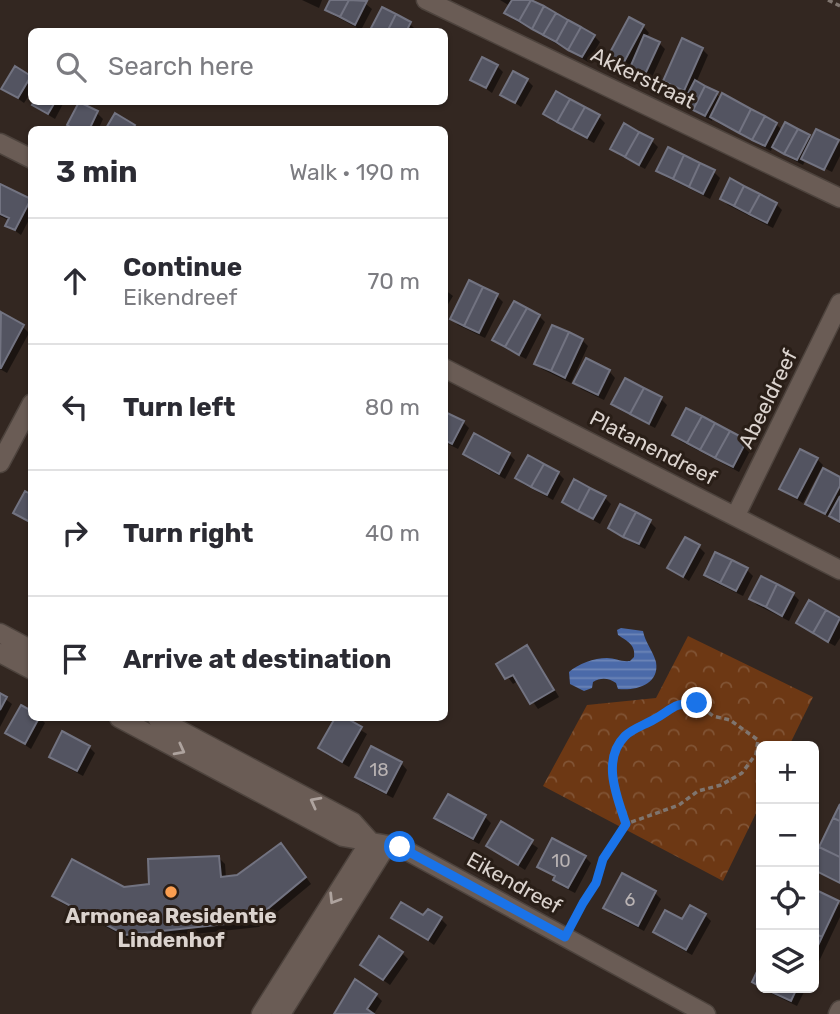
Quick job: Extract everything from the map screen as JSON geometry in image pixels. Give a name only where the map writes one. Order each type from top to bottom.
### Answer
[{"type":"street","name":"Akkerstraat","points":[[426,0],[840,198]]},
{"type":"street","points":[[0,143],[28,157]]},
{"type":"street","name":"Abeeldreef","points":[[736,515],[840,303]]},
{"type":"street","name":"Platanendreef","points":[[448,370],[840,570]]},
{"type":"street","points":[[0,463],[28,411]]},
{"type":"street","points":[[0,633],[28,648]]},
{"type":"street","points":[[0,653],[28,668]]},
{"type":"street","name":"Eikendreef","points":[[159,723],[353,822],[378,843],[400,847],[706,1014]]},
{"type":"street","points":[[261,1014],[378,843]]},
{"type":"street","points":[[281,1014],[378,843]]},
{"type":"path","points":[[828,0],[840,6]]},
{"type":"path","points":[[565,937],[596,883],[603,859],[626,824],[679,805],[698,791],[721,785],[742,773],[756,754],[758,740],[730,720],[713,716],[697,703],[679,703],[626,735],[614,750],[613,784],[626,824]]},
{"type":"green space","points":[[688,636],[813,697],[791,741],[756,741],[756,813],[723,881],[543,786],[587,705],[656,698]]},
{"type":"water","points":[[621,628],[643,631],[656,662],[656,670],[650,681],[639,687],[618,689],[616,683],[602,679],[593,682],[592,688],[584,691],[570,684],[569,672],[582,664],[602,658],[630,661],[634,657],[632,646],[618,635],[617,630]]},
{"type":"building","points":[[330,0],[349,0],[340,17],[325,10]]},
{"type":"building","points":[[349,0],[367,1],[355,25],[340,17]]},
{"type":"building","points":[[512,0],[531,0],[519,21],[504,13]]},
{"type":"building","points":[[531,0],[544,6],[532,29],[519,21]]},
{"type":"building","points":[[544,6],[556,13],[543,35],[532,29]]},
{"type":"building","points":[[382,7],[396,14],[389,28],[371,28]]},
{"type":"building","points":[[556,13],[568,20],[556,42],[543,35]]},
{"type":"building","points":[[396,14],[411,22],[408,28],[389,28]]},
{"type":"building","points":[[629,17],[644,25],[623,64],[608,56]]},
{"type":"building","points":[[568,20],[581,27],[568,50],[556,42]]},
{"type":"building","points":[[581,27],[595,35],[582,57],[568,50]]},
{"type":"building","points":[[644,35],[660,42],[641,83],[626,77]]},
{"type":"building","points":[[682,38],[703,48],[684,91],[663,81]]},
{"type":"building","points":[[482,57],[498,65],[486,88],[470,80]]},
{"type":"building","points":[[15,66],[28,74],[28,81],[18,98],[1,89]]},
{"type":"building","points":[[513,71],[528,79],[515,103],[500,95]]},
{"type":"building","points":[[695,80],[705,86],[693,110],[682,105]]},
{"type":"building","points":[[705,86],[718,92],[705,116],[693,110]]},
{"type":"building","points":[[556,91],[570,99],[557,122],[543,114]]},
{"type":"building","points":[[722,93],[751,109],[739,133],[710,117]]},
{"type":"building","points":[[570,99],[585,107],[572,130],[557,122]]},
{"type":"building","points":[[32,105],[53,105],[48,114]]},
{"type":"building","points":[[77,105],[85,105],[98,111],[91,126],[67,125]]},
{"type":"building","points":[[585,107],[600,115],[587,138],[572,130]]},
{"type":"building","points":[[751,109],[765,116],[752,140],[739,133]]},
{"type":"building","points":[[115,113],[135,125],[134,126],[107,126]]},
{"type":"building","points":[[765,116],[777,123],[765,146],[752,140]]},
{"type":"building","points":[[785,122],[798,129],[784,154],[772,147]]},
{"type":"building","points":[[624,123],[639,132],[625,157],[610,149]]},
{"type":"building","points":[[798,129],[810,135],[797,160],[784,154]]},
{"type":"building","points":[[816,129],[839,140],[824,170],[801,159]]},
{"type":"building","points":[[639,132],[653,139],[639,165],[625,157]]},
{"type":"building","points":[[668,147],[684,155],[673,179],[656,171]]},
{"type":"building","points":[[684,155],[700,163],[689,187],[673,179]]},
{"type":"building","points":[[700,163],[715,170],[703,194],[689,187]]},
{"type":"building","points":[[730,178],[744,186],[734,206],[720,199]]},
{"type":"building","points":[[0,184],[28,198],[28,205],[15,230],[5,226],[9,218],[0,214]]},
{"type":"building","points":[[744,186],[760,194],[749,214],[734,206]]},
{"type":"building","points":[[760,194],[777,203],[767,223],[749,214]]},
{"type":"building","points":[[469,280],[483,287],[464,326],[450,319]]},
{"type":"building","points":[[483,287],[498,294],[479,333],[464,326]]},
{"type":"building","points":[[514,301],[527,308],[505,347],[492,340]]},
{"type":"building","points":[[527,308],[540,315],[519,355],[505,347]]},
{"type":"building","points":[[1,312],[24,325],[0,368]]},
{"type":"building","points":[[552,325],[569,332],[551,371],[534,364]]},
{"type":"building","points":[[569,332],[583,339],[565,378],[551,371]]},
{"type":"building","points":[[586,358],[610,370],[598,395],[573,383]]},
{"type":"building","points":[[625,378],[644,388],[630,414],[611,404]]},
{"type":"building","points":[[644,388],[662,397],[649,424],[630,414]]},
{"type":"building","points":[[686,408],[702,416],[687,443],[672,435]]},
{"type":"building","points":[[448,413],[464,421],[452,444],[448,442]]},
{"type":"building","points":[[702,416],[715,423],[700,450],[687,443]]},
{"type":"building","points":[[715,423],[730,431],[715,458],[700,450]]},
{"type":"building","points":[[730,431],[747,440],[733,467],[715,458]]},
{"type":"building","points":[[474,433],[510,453],[499,474],[463,454]]},
{"type":"building","points":[[800,449],[818,458],[797,498],[779,489]]},
{"type":"building","points":[[528,455],[544,464],[531,487],[515,478]]},
{"type":"building","points":[[544,464],[559,472],[547,495],[531,487]]},
{"type":"building","points":[[823,468],[840,477],[840,486],[825,514],[805,504]]},
{"type":"building","points":[[574,479],[590,488],[578,511],[562,502]]},
{"type":"building","points":[[590,488],[606,496],[593,519],[578,511]]},
{"type":"building","points":[[25,491],[28,493],[28,521],[13,513]]},
{"type":"building","points":[[840,496],[840,522],[829,516]]},
{"type":"building","points":[[620,504],[636,512],[623,537],[608,528]]},
{"type":"building","points":[[636,512],[651,520],[639,544],[623,537]]},
{"type":"building","points":[[685,537],[700,545],[683,577],[667,568]]},
{"type":"building","points":[[715,552],[732,560],[720,583],[704,575]]},
{"type":"building","points":[[732,560],[748,568],[736,591],[720,583]]},
{"type":"building","points":[[761,576],[777,584],[766,607],[749,599]]},
{"type":"building","points":[[777,584],[794,593],[782,616],[766,607]]},
{"type":"building","points":[[809,600],[826,610],[813,633],[796,623]]},
{"type":"building","points":[[826,610],[840,618],[828,642],[813,633]]},
{"type":"building","points":[[527,645],[554,690],[530,704],[513,675],[505,679],[496,664]]},
{"type":"building","points":[[0,693],[7,697],[0,710]]},
{"type":"building","points":[[21,705],[28,709],[28,721],[37,721],[25,744],[5,733]]},
{"type":"building","points":[[333,721],[351,721],[362,727],[342,762],[318,748]]},
{"type":"building","points":[[62,731],[90,746],[77,771],[49,757]]},
{"type":"building","points":[[371,746],[402,762],[386,793],[355,777]]},
{"type":"building","points":[[448,794],[486,815],[473,839],[434,818]]},
{"type":"building","points":[[840,804],[840,821],[833,818]]},
{"type":"building","points":[[833,818],[840,821],[840,857],[819,847]]},
{"type":"building","points":[[501,821],[533,840],[518,865],[486,846]]},
{"type":"building","points":[[552,838],[586,856],[568,888],[553,880],[555,876],[537,867]]},
{"type":"building","name":"Armonea Residentie Lindenhof","points":[[281,843],[306,877],[253,921],[125,935],[52,896],[72,859],[124,887],[149,884],[148,859],[219,856],[221,877],[237,875]]},
{"type":"building","points":[[819,847],[840,857],[840,883],[819,872]]},
{"type":"building","points":[[622,873],[656,891],[638,926],[603,908]]},
{"type":"building","points":[[819,891],[839,901],[822,937],[819,936]]},
{"type":"building","points":[[401,902],[423,915],[428,909],[442,917],[428,940],[391,918]]},
{"type":"building","points":[[690,905],[706,914],[686,950],[653,932],[665,910],[682,919]]},
{"type":"building","points":[[379,936],[403,952],[383,980],[360,965]]},
{"type":"building","points":[[355,979],[377,994],[367,1009],[374,1014],[334,1014]]},
{"type":"building","points":[[774,993],[795,993],[791,1001]]},
{"type":"place","name":"Armonea Residentie Lindenhof","points":[[171,892]]},
{"type":"route","points":[[400,847],[565,937],[596,883],[603,859],[626,824],[613,784],[614,750],[626,735],[679,703],[697,703]]}]
